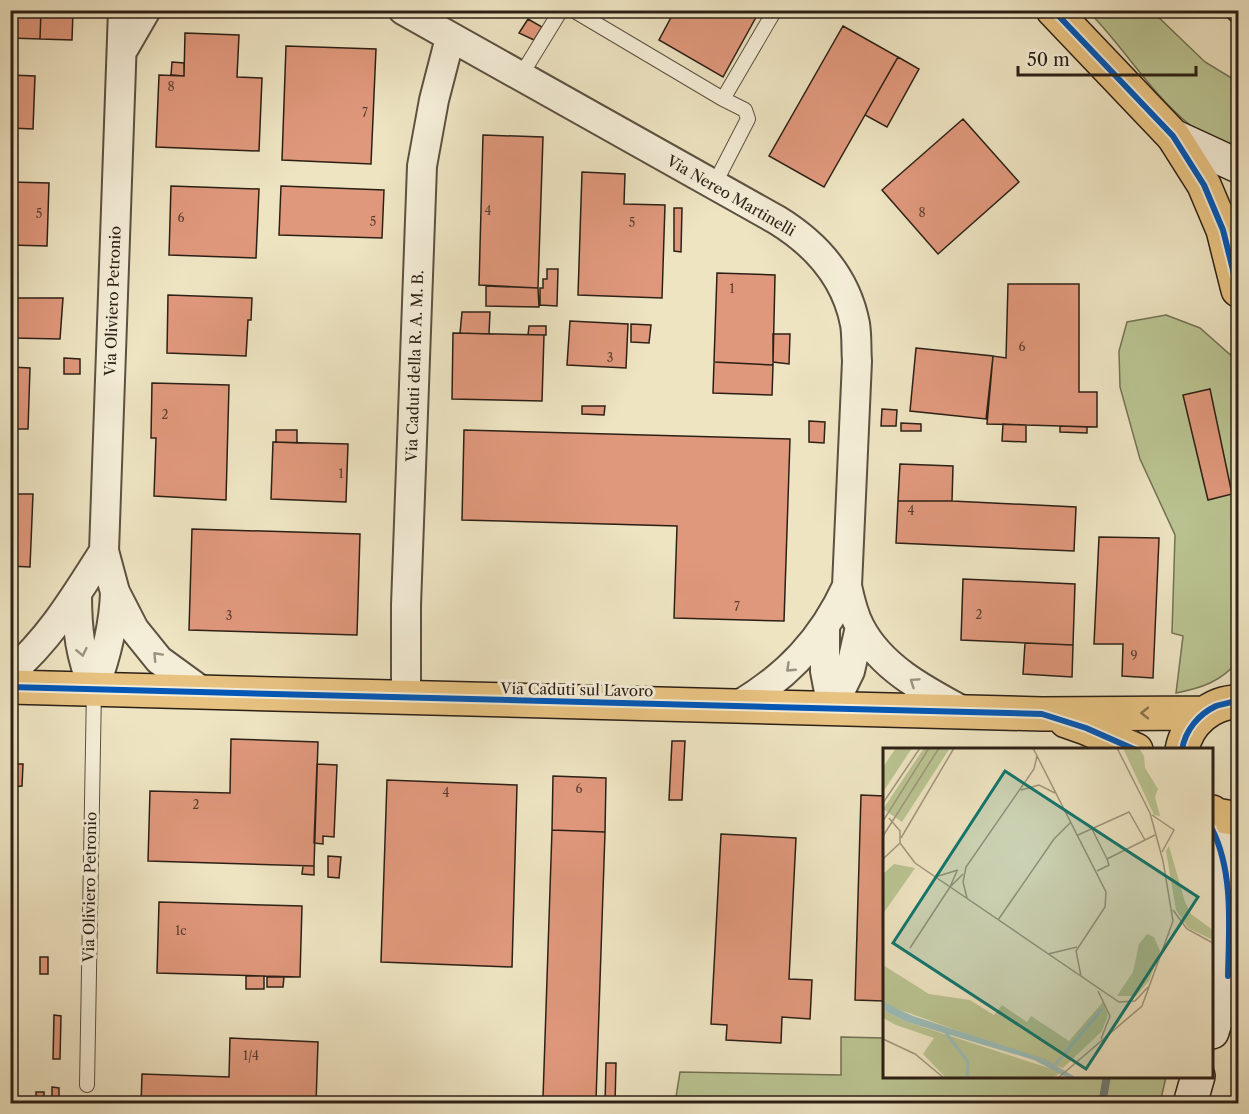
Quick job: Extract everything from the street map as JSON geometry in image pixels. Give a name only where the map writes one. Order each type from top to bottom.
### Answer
[{"type":"main road","points":[[1053,10],[1173,135],[1204,185],[1231,221],[1239,290]]},
{"type":"main road","points":[[1173,135],[1239,166]]},
{"type":"main road","name":"Via Caduti sul Lavoro","points":[[10,687],[1042,714],[1204,713]]},
{"type":"main road","points":[[1183,748],[1190,728],[1204,713],[1218,705],[1237,701]]},
{"type":"main road","name":"Via Caduti sul Lavoro","points":[[1042,714],[1086,728],[1131,748]]},
{"type":"main road","points":[[1213,813],[1239,819]]},
{"type":"main road","points":[[1213,832],[1224,862],[1229,914],[1228,976]]},
{"type":"main road","points":[[1213,1028],[1239,945]]},
{"type":"main road","points":[[1190,1104],[1198,1078]]},
{"type":"street","name":"Via Oliviero Petronio","points":[[123,10],[104,551],[115,592],[134,629],[159,660],[202,692]]},
{"type":"street","name":"Via Oliviero Petronio","points":[[123,50],[146,10]]},
{"type":"street","name":"Via Nereo Martinelli","points":[[403,10],[800,234],[829,265],[847,299],[855,324],[857,361],[847,586],[852,607],[860,627],[870,642],[899,672],[965,712]]},
{"type":"street","name":"Via Caduti della R. A. M. B.","points":[[406,697],[406,605],[422,166],[434,100],[450,38]]},
{"type":"street","name":"Via Oliviero Petronio","points":[[10,673],[43,641],[104,551]]},
{"type":"street","name":"Via Nereo Martinelli","points":[[737,706],[787,672],[814,644],[837,609],[847,586]]},
{"type":"street","name":"Via Oliviero Petronio","points":[[94,689],[110,641],[115,592]]},
{"type":"street","name":"Via Oliviero Petronio","points":[[77,594],[77,628],[86,669],[94,689]]},
{"type":"street","points":[[832,708],[843,690],[850,671],[860,627]]},
{"type":"street","points":[[825,628],[825,671],[832,708]]},
{"type":"lane","points":[[520,77],[561,10]]},
{"type":"lane","points":[[573,10],[723,99],[746,110],[748,119],[714,185]]},
{"type":"lane","points":[[723,99],[775,10]]},
{"type":"lane","name":"Via Oliviero Petronio","points":[[87,1084],[94,689]]},
{"type":"green space","points":[[1088,11],[1152,11],[1205,62],[1238,82],[1238,153],[1201,133],[1162,99]]},
{"type":"green space","points":[[1166,315],[1200,328],[1236,360],[1238,372],[1238,661],[1218,679],[1194,689],[1176,693],[1183,636],[1172,633],[1175,535],[1140,459],[1120,387],[1119,351],[1127,322]]},
{"type":"green space","points":[[841,1037],[883,1038],[883,1078],[1166,1078],[1160,1103],[675,1103],[680,1072],[841,1075]]},
{"type":"building","points":[[10,10],[41,10],[40,39],[10,38]]},
{"type":"building","points":[[41,10],[73,11],[72,40],[40,39]]},
{"type":"building","points":[[675,10],[760,10],[723,77],[659,40]]},
{"type":"building","points":[[1220,10],[1238,10],[1238,24],[1236,26]]},
{"type":"building","points":[[528,19],[542,27],[534,40],[519,33]]},
{"type":"building","points":[[843,26],[898,57],[824,187],[769,156]]},
{"type":"building","points":[[185,33],[239,35],[237,77],[262,78],[259,151],[156,147],[159,75],[184,76]]},
{"type":"building","points":[[286,46],[376,49],[371,164],[282,160]]},
{"type":"building","points":[[898,57],[919,69],[887,127],[865,115]]},
{"type":"building","points":[[172,62],[184,63],[184,76],[171,75]]},
{"type":"building","points":[[10,75],[35,76],[33,129],[10,128]]},
{"type":"building","points":[[963,119],[1019,182],[938,254],[882,190]]},
{"type":"building","points":[[483,135],[543,137],[538,288],[479,285]]},
{"type":"building","points":[[582,172],[625,174],[624,204],[665,205],[662,298],[578,295]]},
{"type":"building","points":[[10,182],[49,183],[47,246],[10,245]]},
{"type":"building","points":[[171,186],[259,189],[256,258],[169,255]]},
{"type":"building","points":[[281,186],[384,190],[382,238],[279,235]]},
{"type":"building","points":[[674,208],[682,208],[681,252],[674,251]]},
{"type":"building","points":[[547,269],[558,269],[557,306],[540,305],[540,288],[543,288],[543,279],[547,279]]},
{"type":"building","points":[[717,273],[775,275],[773,365],[714,362]]},
{"type":"building","points":[[10,274],[15,274],[13,338],[10,338]]},
{"type":"building","points":[[1008,284],[1079,284],[1079,392],[1097,392],[1097,427],[987,424],[993,356],[1006,358]]},
{"type":"building","points":[[486,286],[538,288],[539,307],[486,306]]},
{"type":"building","points":[[168,295],[252,298],[246,356],[167,353]]},
{"type":"building","points":[[14,298],[63,298],[60,339],[13,338]]},
{"type":"building","points":[[462,312],[490,312],[489,334],[460,333]]},
{"type":"building","points":[[570,321],[628,324],[626,368],[567,365]]},
{"type":"building","points":[[631,324],[651,325],[649,343],[631,342]]},
{"type":"building","points":[[529,326],[546,326],[546,335],[528,335]]},
{"type":"building","points":[[453,333],[544,335],[542,401],[452,399]]},
{"type":"building","points":[[773,334],[790,334],[789,364],[773,362]]},
{"type":"building","points":[[916,348],[993,356],[986,419],[910,411]]},
{"type":"building","points":[[64,358],[80,359],[80,374],[64,374]]},
{"type":"building","points":[[714,362],[773,365],[772,395],[713,393]]},
{"type":"building","points":[[10,367],[30,368],[28,429],[10,429]]},
{"type":"building","points":[[152,383],[229,385],[226,500],[154,496],[156,438],[151,438]]},
{"type":"building","points":[[1210,389],[1232,494],[1208,500],[1183,395]]},
{"type":"building","points":[[582,406],[605,406],[604,415],[582,414]]},
{"type":"building","points":[[882,409],[897,410],[896,426],[881,426]]},
{"type":"building","points":[[809,421],[825,422],[824,443],[809,442]]},
{"type":"building","points":[[901,423],[921,424],[921,431],[901,431]]},
{"type":"building","points":[[1003,424],[1026,425],[1026,442],[1002,441]]},
{"type":"building","points":[[1060,426],[1087,427],[1087,433],[1060,432]]},
{"type":"building","points":[[276,430],[297,430],[297,443],[276,442]]},
{"type":"building","points":[[464,430],[790,439],[784,621],[674,618],[677,526],[462,520]]},
{"type":"building","points":[[273,442],[348,444],[346,502],[271,499]]},
{"type":"building","points":[[900,464],[953,466],[952,501],[898,501]]},
{"type":"building","points":[[10,494],[33,494],[30,567],[10,566]]},
{"type":"building","points":[[898,501],[952,501],[1076,507],[1074,551],[896,543]]},
{"type":"building","points":[[192,529],[360,534],[357,635],[189,630]]},
{"type":"building","points":[[1099,537],[1159,538],[1153,678],[1122,676],[1123,644],[1094,644]]},
{"type":"building","points":[[963,579],[1075,584],[1073,645],[961,640]]},
{"type":"building","points":[[1025,643],[1073,645],[1072,677],[1023,674]]},
{"type":"building","points":[[231,739],[318,742],[314,866],[148,861],[150,791],[230,793]]},
{"type":"building","points":[[672,741],[685,741],[682,800],[669,800]]},
{"type":"building","points":[[12,764],[23,764],[22,786],[11,787]]},
{"type":"building","points":[[317,764],[337,765],[334,837],[323,836],[323,844],[314,843]]},
{"type":"building","points":[[553,776],[606,778],[605,832],[552,830]]},
{"type":"building","points":[[387,780],[517,785],[512,967],[381,962]]},
{"type":"building","points":[[861,795],[883,796],[883,1001],[855,1000]]},
{"type":"building","points":[[552,830],[605,832],[596,1100],[543,1098]]},
{"type":"building","points":[[721,834],[796,838],[789,979],[812,980],[810,1019],[782,1017],[781,1043],[726,1040],[727,1025],[711,1024]]},
{"type":"building","points":[[328,856],[341,857],[339,878],[328,877]]},
{"type":"building","points":[[303,866],[314,866],[314,875],[302,874]]},
{"type":"building","points":[[159,902],[302,906],[300,977],[157,973]]},
{"type":"building","points":[[40,957],[48,957],[48,974],[40,974]]},
{"type":"building","points":[[246,976],[264,976],[264,989],[246,989]]},
{"type":"building","points":[[267,977],[284,977],[283,987],[267,987]]},
{"type":"building","points":[[54,1015],[61,1016],[60,1059],[53,1059]]},
{"type":"building","points":[[230,1038],[318,1042],[316,1104],[141,1104],[142,1074],[229,1077]]},
{"type":"building","points":[[606,1063],[616,1063],[615,1104],[605,1104]]},
{"type":"building","points":[[52,1087],[59,1088],[59,1104],[52,1104]]},
{"type":"building","points":[[36,1092],[44,1092],[44,1104],[36,1104]]},
{"type":"waterway","points":[[1102,1104],[1107,1078]]},
{"type":"cycle path","points":[[1053,10],[1173,136],[1204,185],[1223,230],[1238,290]]},
{"type":"cycle path","points":[[10,687],[1042,714],[1086,728],[1131,748]]},
{"type":"cycle path","points":[[1183,748],[1190,729],[1204,713],[1238,698]]},
{"type":"cycle path","points":[[1213,831],[1224,864],[1229,901],[1228,976]]}]
